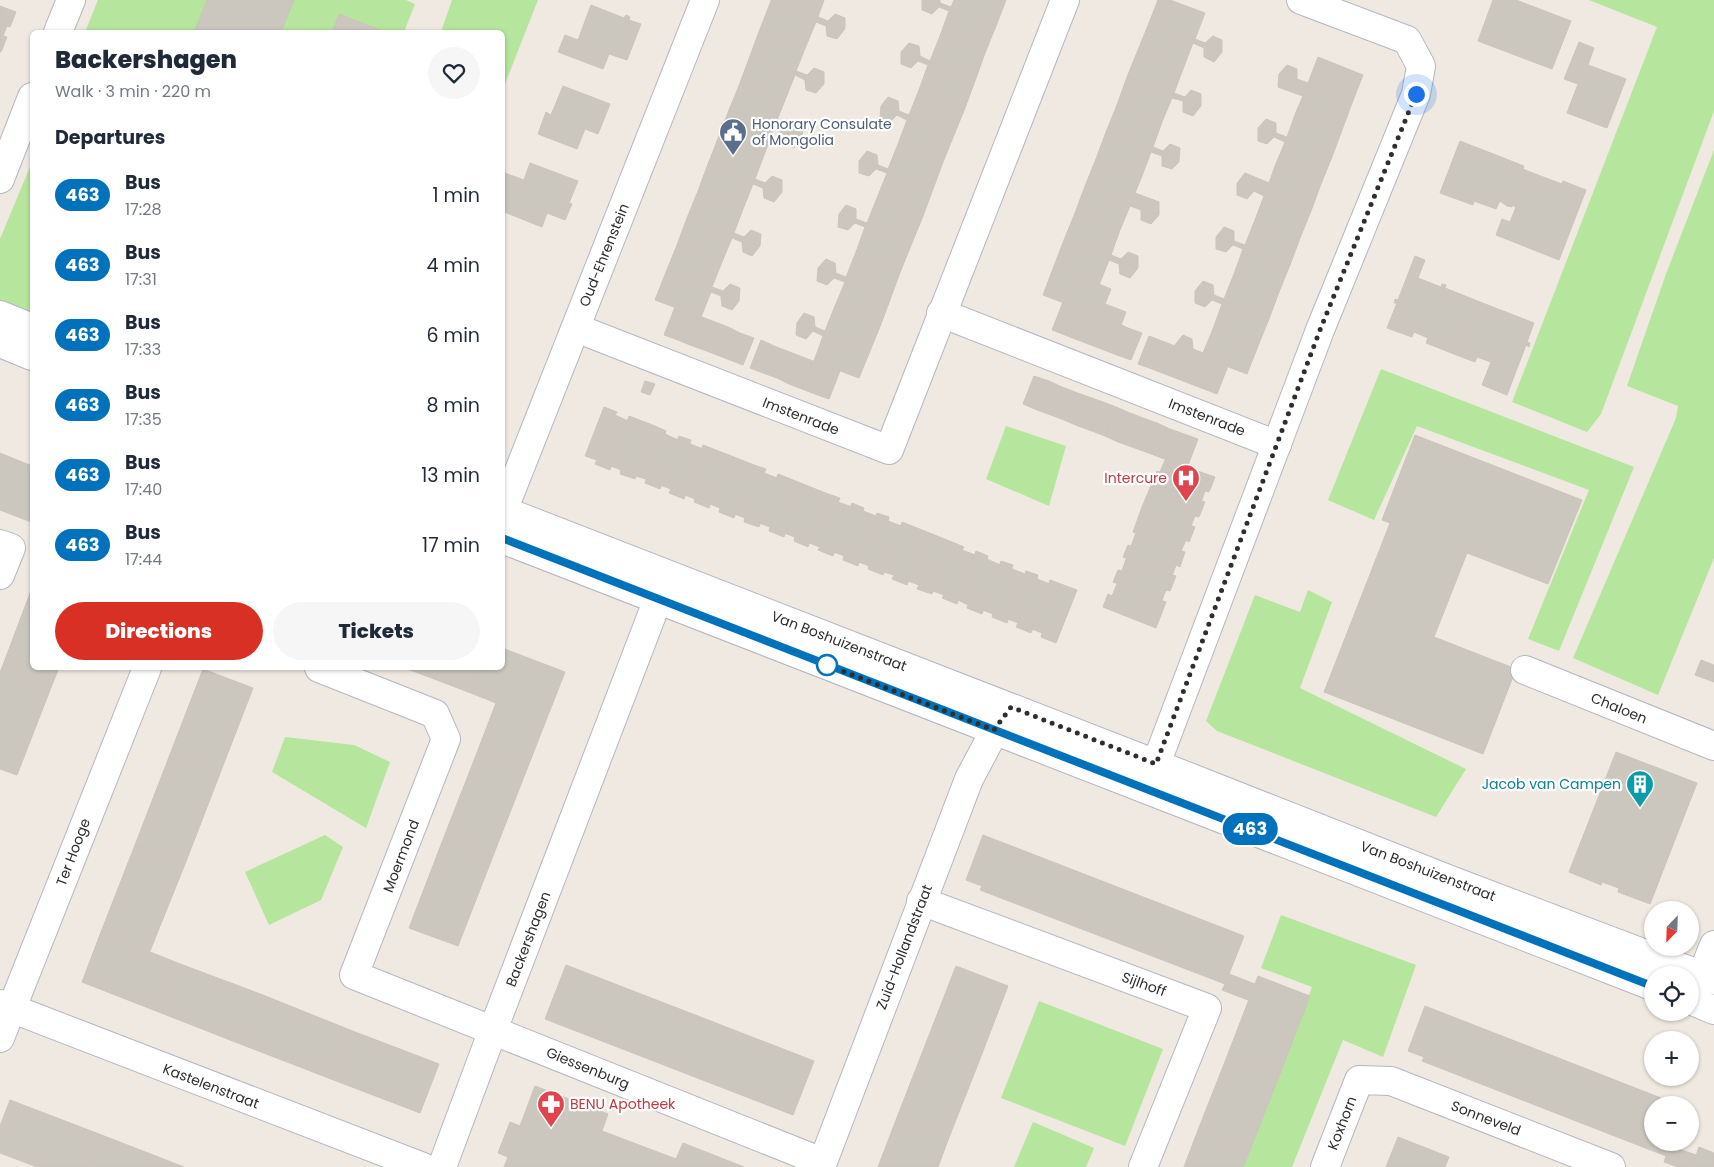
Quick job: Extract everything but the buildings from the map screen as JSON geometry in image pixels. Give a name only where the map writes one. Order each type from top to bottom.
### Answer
[{"type":"street","points":[[59,30],[71,0]]},
{"type":"street","name":"Oud-Ehrenstein","points":[[505,506],[705,0]]},
{"type":"street","name":"Imstenrade","points":[[576,328],[888,450],[1065,0]]},
{"type":"street","points":[[1146,788],[1320,330],[1416,94],[1421,66],[1407,40],[1301,0]]},
{"type":"street","points":[[0,179],[30,102]]},
{"type":"street","name":"Imstenrade","points":[[941,313],[1277,445]]},
{"type":"street","points":[[0,315],[30,327]]},
{"type":"street","points":[[0,343],[30,355]]},
{"type":"street","name":"Van Boshuizenstraat","points":[[505,512],[663,587],[994,730],[1644,983]]},
{"type":"street","name":"Van Boshuizenstraat","points":[[505,539],[663,587],[1011,707],[1452,881],[1708,978]]},
{"type":"street","points":[[0,544],[11,548],[0,576]]},
{"type":"street","name":"Backershagen","points":[[442,1167],[663,587]]},
{"type":"street","name":"Ter Hooge","points":[[0,1038],[6,1006],[146,670]]},
{"type":"street","name":"Moermond","points":[[324,670],[434,714],[446,739],[354,975],[493,1030]]},
{"type":"street","name":"Chaloen","points":[[1525,670],[1714,746]]},
{"type":"street","points":[[994,730],[1011,707]]},
{"type":"street","name":"Zuid-Hollandstraat","points":[[822,1165],[969,779],[994,730]]},
{"type":"street","name":"Sijlhoff","points":[[921,901],[1207,1008],[1143,1167]]},
{"type":"street","points":[[1699,1004],[1708,978],[1714,945]]},
{"type":"street","name":"Kastelenstraat","points":[[6,1006],[423,1167]]},
{"type":"street","name":"Giessenburg","points":[[493,1030],[822,1165]]},
{"type":"street","name":"Koxhorn","points":[[1325,1167],[1359,1080]]},
{"type":"street","name":"Sonneveld","points":[[1359,1080],[1391,1081],[1611,1167]]},
{"type":"green space","points":[[98,0],[406,0],[415,4],[405,30],[86,30]]},
{"type":"green space","points":[[452,0],[538,0],[505,84],[505,30],[442,30]]},
{"type":"green space","points":[[1589,0],[1714,0],[1714,111],[1601,414],[1587,432],[1512,402],[1657,27]]},
{"type":"green space","points":[[1714,150],[1714,558],[1658,695],[1573,658],[1676,418],[1678,406],[1627,386],[1666,274]]},
{"type":"green space","points":[[30,167],[30,319],[0,308],[0,239]]},
{"type":"green space","points":[[1381,369],[1634,467],[1559,651],[1528,639],[1589,490],[1417,426],[1374,520],[1328,500]]},
{"type":"green space","points":[[1006,426],[1066,446],[1049,506],[986,479]]},
{"type":"green space","points":[[1308,590],[1332,602],[1300,688],[1466,769],[1436,817],[1217,731],[1206,721],[1255,595],[1300,612]]},
{"type":"green space","points":[[285,737],[354,745],[390,762],[366,828],[272,772]]},
{"type":"green space","points":[[325,835],[343,847],[321,900],[269,925],[245,872]]},
{"type":"green space","points":[[1281,915],[1416,965],[1383,1057],[1343,1040],[1292,1167],[1243,1167],[1312,987],[1261,968]]},
{"type":"green space","points":[[1039,1001],[1163,1049],[1125,1146],[1001,1098]]},
{"type":"green space","points":[[1033,1122],[1094,1148],[1086,1167],[1014,1167]]},
{"type":"bus line","name":"463","points":[[505,539],[1644,983]]},
{"type":"place","name":"Honorary Consulate of Mongolia","points":[[733,156]]},
{"type":"place","name":"Intercure","points":[[1186,502]]},
{"type":"place","name":"Jacob van Campen","points":[[1640,808]]},
{"type":"place","name":"BENU Apotheek","points":[[551,1128]]},
{"type":"route","points":[[827,665],[994,730],[1011,707],[1156,764],[1320,330],[1416,94]]}]
